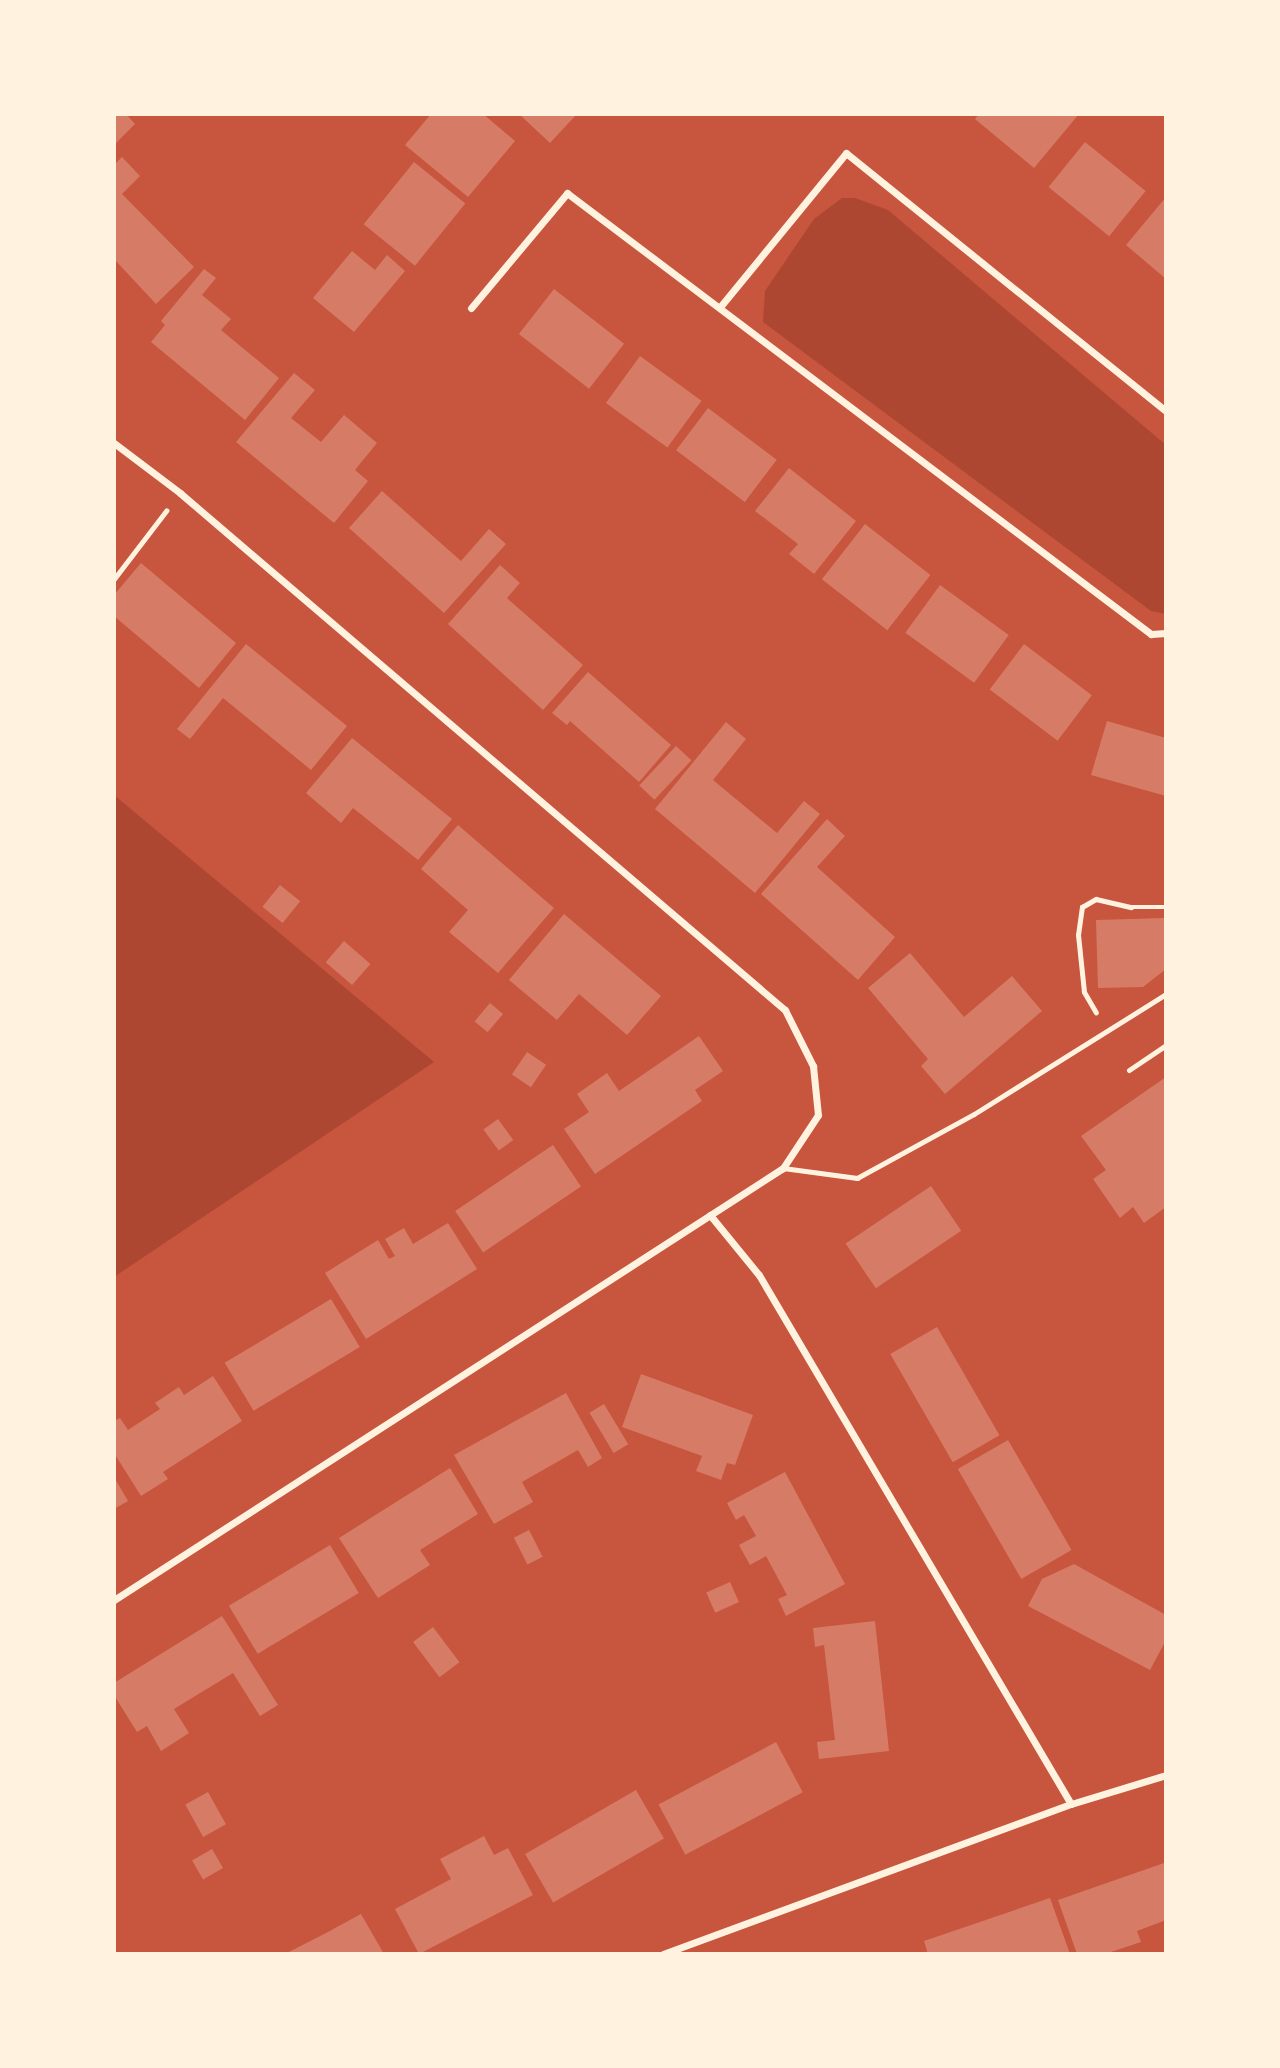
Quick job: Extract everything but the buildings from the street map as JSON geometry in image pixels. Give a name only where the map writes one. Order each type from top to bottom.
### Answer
[{"type":"street","points":[[720,307],[846,153],[1166,411]]},
{"type":"street","points":[[471,308],[567,193],[1151,634],[1166,633]]},
{"type":"street","points":[[114,443],[180,493],[785,1010],[813,1066],[818,1115],[783,1167],[114,1600]]},
{"type":"street","points":[[709,1215],[759,1275],[1070,1804]]},
{"type":"street","points":[[663,1954],[1070,1804],[1166,1775]]},
{"type":"lane","points":[[783,1167],[857,1178],[1107,1033],[1166,995]]},
{"type":"lane","points":[[1129,1070],[1166,1045]]},
{"type":"path","points":[[114,579],[180,493]]},
{"type":"path","points":[[1107,1033],[1084,992],[1078,913],[1096,899],[1131,907],[1166,907]]},
{"type":"shaded area","points":[[842,198],[855,198],[888,210],[1166,445],[1166,614],[1151,611],[763,322],[765,291],[814,219]]},
{"type":"shaded area","points":[[114,795],[434,1062],[114,1277]]}]
